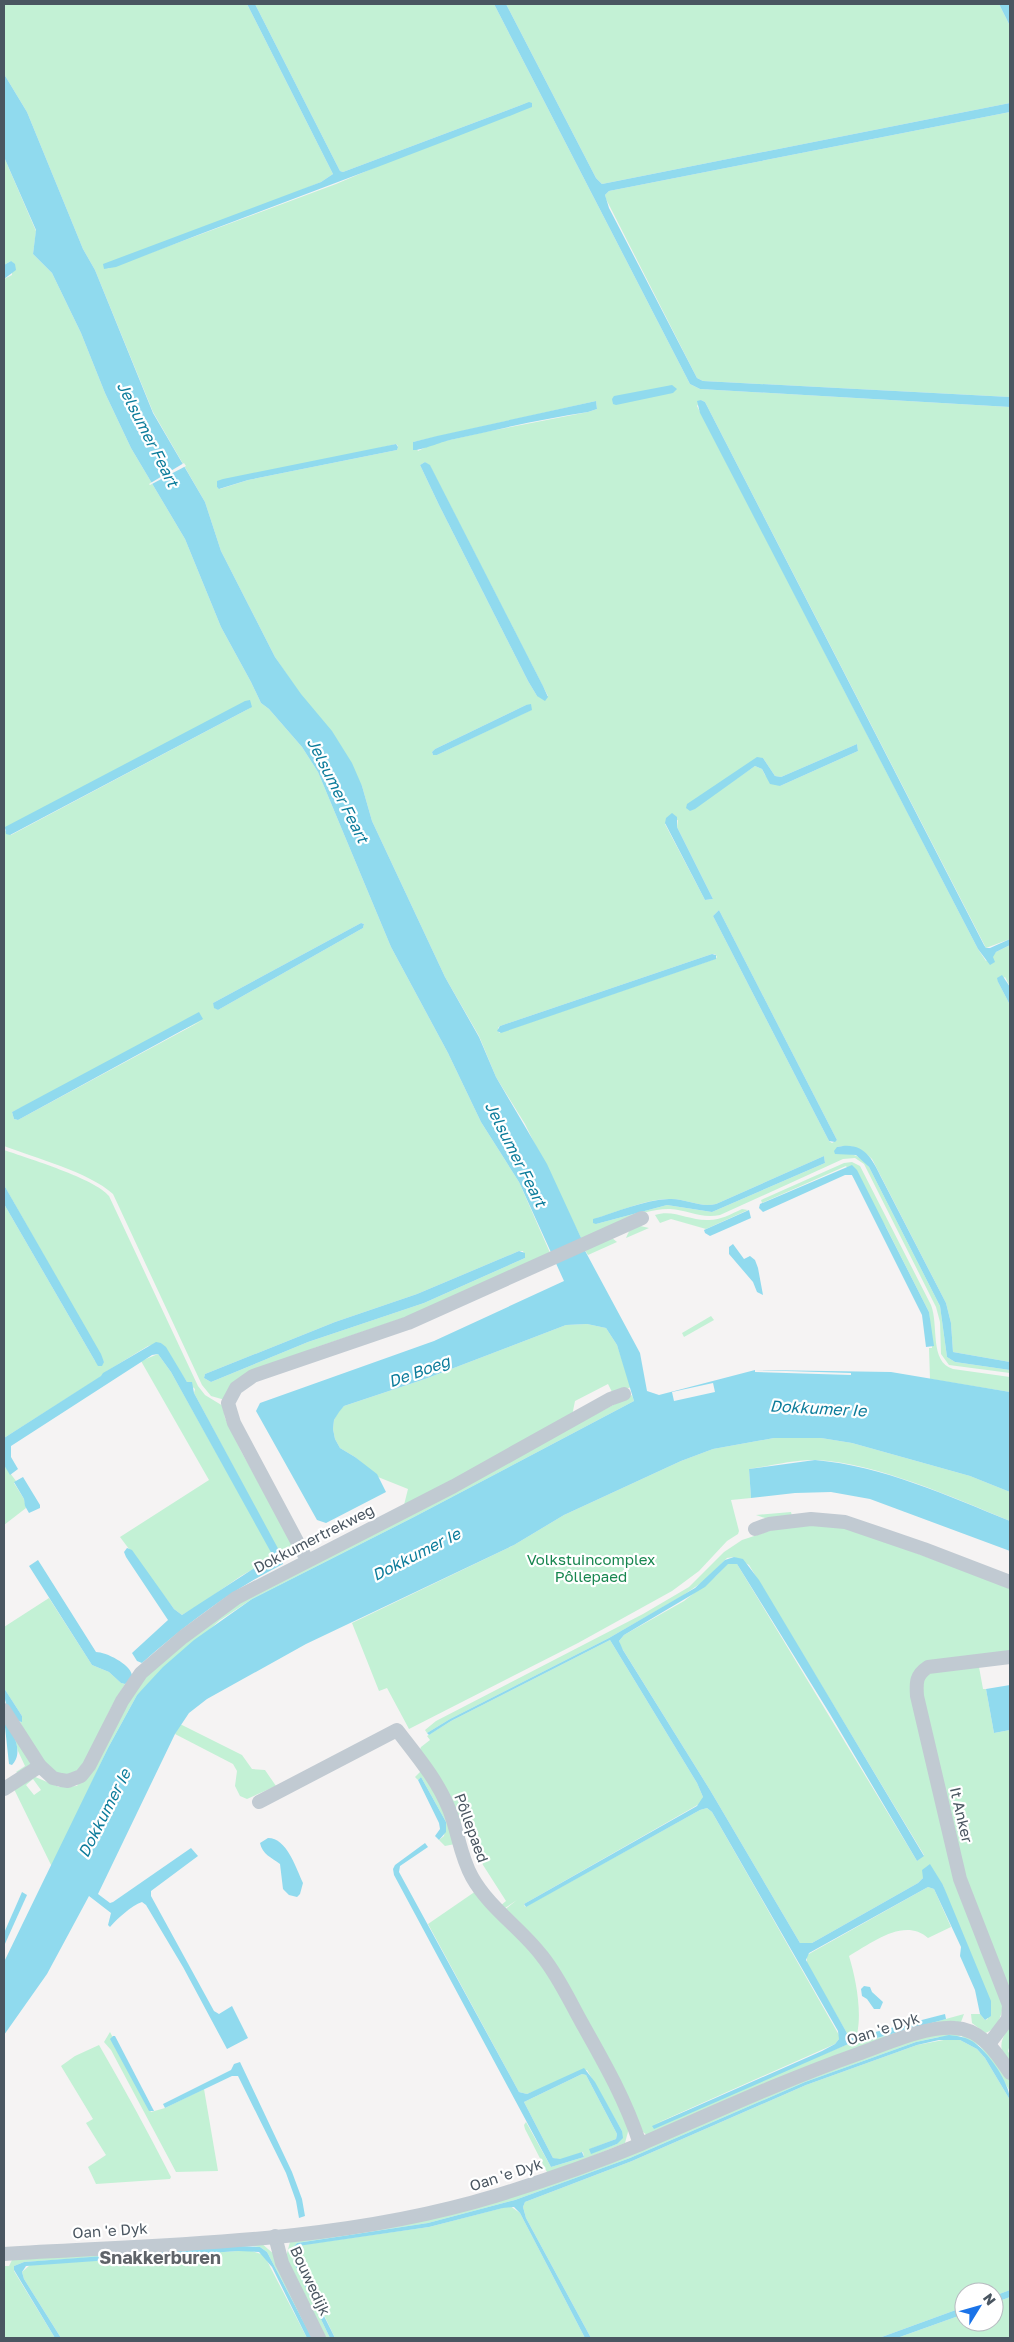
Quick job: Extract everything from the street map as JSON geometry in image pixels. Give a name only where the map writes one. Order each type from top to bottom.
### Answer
[{"type":"street","points":[[308,1560],[234,1423],[228,1403],[236,1388],[253,1376],[408,1323],[642,1218]]},
{"type":"street","name":"Dokkumertrekweg","points":[[40,1766],[53,1778],[61,1780],[75,1779],[89,1766],[122,1701],[147,1667],[183,1637],[236,1598],[454,1486],[610,1399],[624,1394]]},
{"type":"street","points":[[755,1528],[770,1524],[811,1519],[845,1522],[924,1549],[1010,1582]]},
{"type":"street","name":"It Anker","points":[[989,2044],[1008,2019],[1009,2005],[960,1879],[916,1696],[916,1683],[920,1673],[928,1667],[1010,1657]]},
{"type":"street","points":[[4,1710],[40,1766],[4,1789]]},
{"type":"street","name":"Pôllepaed","points":[[259,1802],[397,1730],[433,1777],[443,1794],[452,1816],[466,1864],[482,1892],[494,1908],[533,1944],[559,1981],[621,2093],[640,2144]]},
{"type":"street","name":"Oan 'e Dyk","points":[[4,2254],[275,2236],[366,2225],[472,2203],[548,2179],[640,2144],[800,2076],[909,2037],[955,2028],[967,2029],[989,2044],[1010,2073]]},
{"type":"street","name":"Bouwedijk","points":[[275,2236],[282,2262],[319,2338]]},
{"type":"green space","points":[[4,4],[247,4],[333,174],[321,182],[107,269],[336,184],[529,102],[343,172],[340,171],[255,4],[494,4],[690,384],[700,389],[1010,407],[1010,939],[986,948],[705,402],[701,400],[697,406],[978,949],[986,961],[996,952],[1010,945],[1010,987],[1005,977],[998,982],[1010,1005],[1010,1362],[953,1352],[951,1323],[946,1303],[872,1159],[856,1148],[847,1146],[837,1147],[843,1154],[851,1154],[858,1157],[869,1167],[940,1306],[947,1357],[955,1362],[1010,1370],[1010,1373],[949,1365],[941,1354],[940,1322],[936,1307],[864,1164],[855,1158],[843,1159],[720,1215],[707,1216],[670,1209],[647,1212],[624,1220],[582,1240],[525,1124],[496,1077],[479,1036],[445,977],[372,821],[362,786],[275,657],[221,551],[205,502],[153,412],[95,270],[83,249],[27,112],[4,74]],"holes":[[[596,401],[597,409],[588,412],[432,444],[418,451],[413,442]],[[396,444],[398,446],[397,450],[248,480],[220,489],[217,487]],[[425,462],[430,466],[548,696],[537,696],[528,681],[420,465]],[[526,705],[531,710],[437,755],[433,755],[432,752]],[[857,744],[858,751],[780,786],[765,775],[762,769],[755,766],[690,811],[763,758],[775,776],[781,777]],[[678,820],[677,827],[713,899],[705,900],[665,824]],[[719,910],[837,1140],[832,1143],[829,1141],[713,916]],[[712,954],[715,954],[717,957],[499,1033],[498,1028]],[[824,1156],[825,1163],[712,1212],[667,1205],[596,1224],[597,1218],[651,1201],[675,1199],[704,1205],[716,1204]]]},
{"type":"green space","points":[[506,4],[999,4],[1010,26],[1010,103],[602,184],[596,178]]},
{"type":"green space","points":[[1010,112],[1010,397],[703,381],[697,378],[605,195],[609,191]]},
{"type":"green space","points":[[4,157],[36,231],[33,254],[52,273],[81,333],[105,393],[131,448],[185,539],[221,627],[261,703],[269,709],[302,747],[318,772],[391,947],[448,1053],[481,1122],[519,1182],[551,1255],[406,1317],[314,1348],[225,1400],[211,1396],[202,1385],[113,1194],[103,1186],[76,1172],[4,1146],[4,830],[4,279],[12,275],[11,261],[4,265]],"holes":[[[252,707],[11,835],[4,830],[92,783]],[[361,923],[364,924],[363,928],[218,1010],[213,1003]],[[203,1020],[18,1120],[14,1119],[12,1112]],[[519,1251],[523,1251],[525,1258],[424,1303],[308,1342],[211,1382],[204,1378],[205,1374],[335,1322],[417,1294]]]},
{"type":"green space","points":[[4,1150],[76,1176],[102,1189],[109,1196],[198,1386],[205,1395],[223,1406],[225,1418],[241,1451],[293,1545],[293,1553],[282,1558],[194,1393],[195,1389],[187,1382],[161,1343],[148,1346],[4,1438],[4,1204],[95,1361],[104,1362],[4,1185]]},
{"type":"green space","points":[[852,1162],[860,1166],[931,1305],[938,1351],[945,1365],[953,1369],[1010,1377],[1010,1392],[930,1379],[929,1348],[932,1348],[929,1312],[886,1227],[846,1166],[762,1203],[761,1200],[844,1163]]},
{"type":"green space","points":[[742,1209],[748,1210],[706,1229],[671,1219],[660,1223],[655,1215],[669,1213],[695,1219],[713,1220]]},
{"type":"green space","points":[[636,1225],[649,1228],[626,1238],[630,1229]]},
{"type":"green space","points":[[612,1238],[617,1242],[588,1255],[583,1247]]},
{"type":"green space","points":[[711,1316],[714,1320],[684,1337],[682,1333]]},
{"type":"green space","points":[[587,1324],[606,1328],[617,1345],[631,1387],[613,1394],[608,1384],[575,1401],[572,1416],[403,1509],[408,1489],[378,1477],[355,1457],[340,1448],[335,1439],[334,1420],[344,1406],[425,1379],[566,1325]]},
{"type":"green space","points":[[158,1354],[171,1372],[273,1554],[271,1559],[241,1576],[182,1615],[174,1609],[120,1537],[209,1480],[141,1361]]},
{"type":"green space","points":[[632,1395],[634,1401],[414,1517],[252,1599],[219,1621],[137,1695],[108,1748],[52,1867],[13,1787],[33,1776],[59,1787],[77,1786],[141,1681],[222,1612]],"holes":[[[33,1779],[41,1790],[34,1795],[26,1785]]]},
{"type":"green space","name":"Volkstuincomplex Pôllepaed","points":[[774,1438],[821,1438],[852,1443],[970,1476],[1010,1492],[1010,1521],[915,1483],[840,1463],[817,1460],[800,1461],[749,1469],[751,1498],[731,1500],[739,1531],[738,1534],[727,1541],[699,1571],[672,1591],[578,1643],[409,1729],[387,1688],[379,1691],[352,1623],[514,1545],[564,1515],[681,1461],[713,1449]]},
{"type":"green space","points":[[4,1465],[16,1481],[14,1483],[24,1499],[26,1508],[4,1525]]},
{"type":"green space","points":[[791,1512],[792,1516],[765,1518],[756,1515]]},
{"type":"green space","points":[[812,1525],[842,1527],[857,1531],[1010,1588],[1010,1651],[917,1668],[910,1683],[1003,2005],[996,2026],[985,2033],[972,2023],[971,2014],[980,2014],[985,2020],[988,2019],[943,1885],[924,1873],[923,1878],[918,1883],[812,1943],[800,1943],[710,1790],[620,1645],[619,1641],[624,1635],[684,1601],[716,1576],[728,1563],[737,1564],[917,1861],[924,1855],[749,1565],[734,1557],[727,1558],[704,1581],[682,1596],[609,1638],[450,1719],[427,1733],[425,1730],[436,1721],[643,1614],[689,1587],[724,1552],[742,1540],[775,1529]]},
{"type":"green space","points":[[49,1598],[92,1665],[109,1672],[121,1683],[125,1684],[110,1710],[87,1760],[71,1774],[60,1775],[45,1766],[20,1722],[22,1721],[22,1716],[4,1688],[4,1627]]},
{"type":"green space","points":[[610,1640],[697,1783],[703,1797],[701,1803],[524,1904],[525,1907],[700,1810],[707,1808],[712,1812],[839,2035],[839,2039],[835,2044],[653,2125],[853,2042],[866,2041],[964,2014],[961,2022],[647,2135],[643,2132],[569,1992],[503,1911],[517,1900],[502,1910],[499,1907],[506,1901],[483,1865],[465,1820],[457,1823],[419,1752],[421,1747],[430,1740],[427,1736],[451,1721]]},
{"type":"green space","points":[[979,1667],[983,1689],[986,1689],[994,1733],[1010,1730],[1010,1992],[965,1877],[921,1697],[923,1678],[930,1672]]},
{"type":"green space","points":[[180,1724],[242,1755],[252,1769],[265,1770],[276,1786],[247,1799],[240,1796],[235,1786],[237,1771],[233,1764],[175,1734]]},
{"type":"green space","points":[[14,1735],[31,1764],[18,1773],[16,1772],[25,1766],[18,1751]]},
{"type":"green space","points":[[423,1769],[439,1795],[455,1844],[445,1846],[439,1840],[444,1836],[446,1822],[421,1777],[418,1780],[415,1777]]},
{"type":"green space","points":[[928,1887],[934,1889],[951,1927],[928,1938],[919,1932],[909,1930],[888,1934],[849,1956],[856,1986],[859,2019],[856,2038],[848,2035],[807,1964],[807,1955]]},
{"type":"green space","points":[[476,1891],[541,1960],[617,2095],[629,2128],[625,2143],[548,2174],[525,2129],[524,2125],[526,2122],[551,2167],[584,2157],[583,2152],[560,2160],[553,2158],[524,2102],[582,2074],[586,2075],[617,2134],[616,2139],[590,2149],[591,2153],[617,2144],[622,2131],[587,2070],[527,2094],[519,2092],[428,1924]]},
{"type":"green space","points":[[1010,2026],[1010,2045],[1008,2051],[1010,2066],[1001,2046],[1003,2037]]},
{"type":"green space","points":[[110,2032],[151,2112],[165,2108],[204,2089],[218,2171],[176,2172],[111,2050],[104,2042]]},
{"type":"green space","points":[[944,2032],[973,2037],[999,2062],[1010,2080],[1010,2091],[980,2046],[961,2036],[939,2037],[916,2042],[805,2082],[630,2158],[515,2200],[428,2223],[297,2243],[291,2254],[294,2263],[330,2338],[325,2338],[286,2257],[290,2242],[443,2214],[883,2049]]},
{"type":"green space","points":[[949,2039],[960,2040],[977,2049],[985,2058],[1010,2100],[1010,2290],[1004,2292],[1004,2282],[954,2282],[954,2311],[879,2338],[591,2338],[526,2218],[523,2207],[525,2202],[632,2161],[806,2085],[917,2045]]},
{"type":"green space","points":[[99,2045],[154,2143],[171,2177],[170,2179],[96,2184],[88,2167],[106,2155],[86,2123],[93,2119],[61,2066],[75,2056]]},
{"type":"green space","points":[[510,2206],[520,2213],[585,2338],[335,2338],[295,2254],[296,2249],[301,2245],[429,2227]]},
{"type":"green space","points":[[261,2243],[275,2255],[312,2338],[267,2252],[260,2247],[252,2246],[24,2262],[14,2266],[14,2271],[55,2338],[4,2338],[4,2266],[9,2266],[12,2260]]},
{"type":"green space","points":[[252,2251],[264,2255],[307,2338],[61,2338],[24,2279],[22,2272],[30,2265]]},
{"type":"green space","points":[[1010,2297],[1010,2338],[897,2338],[954,2318],[954,2332],[1004,2332],[1004,2299]]},
{"type":"water","points":[[247,4],[255,4],[340,171],[343,172],[529,102],[532,103],[532,107],[116,267],[104,269],[103,264],[321,182],[333,174]]},
{"type":"water","points":[[494,4],[506,4],[596,178],[602,184],[1010,103],[1010,112],[609,191],[605,195],[609,208],[697,378],[703,381],[1010,397],[1010,407],[700,389],[690,384]]},
{"type":"water","points":[[999,4],[1010,4],[1010,26]]},
{"type":"water","points":[[4,74],[27,112],[83,249],[95,270],[153,413],[205,502],[221,551],[275,657],[301,694],[332,731],[352,763],[362,786],[372,821],[445,977],[479,1037],[496,1077],[547,1164],[582,1240],[583,1247],[640,1353],[647,1391],[659,1395],[755,1370],[891,1372],[1010,1392],[1010,1492],[970,1476],[852,1443],[821,1438],[774,1438],[713,1449],[681,1461],[564,1515],[514,1545],[306,1644],[207,1699],[189,1713],[175,1734],[98,1894],[110,1903],[113,1902],[191,1848],[198,1856],[151,1891],[151,1896],[214,2011],[219,2014],[232,2006],[248,2038],[227,2049],[183,1967],[146,1905],[142,1902],[133,1906],[110,1927],[108,1925],[111,1913],[89,1896],[47,1974],[4,2035],[4,1962],[108,1748],[137,1695],[163,1667],[194,1640],[252,1599],[414,1517],[634,1401],[617,1345],[606,1328],[587,1324],[566,1325],[425,1379],[344,1406],[334,1420],[335,1439],[340,1448],[377,1474],[386,1492],[326,1523],[317,1520],[256,1411],[260,1403],[434,1341],[564,1281],[519,1182],[481,1122],[448,1053],[391,947],[318,772],[302,747],[269,709],[261,703],[221,627],[185,539],[131,448],[105,393],[81,333],[52,273],[33,254],[36,230],[4,157]]},
{"type":"water","points":[[11,261],[15,264],[16,270],[4,279],[4,265]]},
{"type":"water","points":[[672,385],[677,389],[673,393],[616,405],[613,404],[612,399],[614,396]]},
{"type":"water","points":[[596,401],[597,409],[588,412],[450,440],[413,450],[413,442]]},
{"type":"water","points":[[697,401],[705,402],[984,945],[986,948],[990,948],[1010,939],[1010,945],[996,952],[993,957],[995,962],[990,965],[978,949],[700,413]]},
{"type":"water","points":[[396,444],[397,450],[248,480],[219,489],[217,487],[217,481],[223,479]]},
{"type":"water","points":[[425,462],[430,465],[543,686],[548,697],[545,701],[537,696],[528,681],[439,505],[420,465]]},
{"type":"water","points":[[250,700],[252,707],[10,835],[6,834],[5,827]]},
{"type":"water","points":[[531,704],[532,710],[437,755],[433,755],[432,752],[435,749]]},
{"type":"water","points":[[857,744],[858,751],[780,786],[770,784],[762,769],[755,766],[695,809],[690,811],[686,808],[687,804],[757,757],[763,758],[775,776],[781,777]]},
{"type":"water","points":[[672,813],[677,817],[677,827],[713,899],[705,900],[665,823],[666,818]]},
{"type":"water","points":[[719,910],[837,1140],[835,1142],[829,1141],[713,916]]},
{"type":"water","points":[[361,923],[364,924],[363,928],[218,1010],[214,1008],[213,1003]]},
{"type":"water","points":[[712,954],[716,955],[716,959],[501,1033],[497,1031],[500,1026]]},
{"type":"water","points":[[1002,975],[1010,987],[1010,1005],[998,982],[997,978]]},
{"type":"water","points":[[199,1012],[203,1019],[18,1120],[14,1119],[12,1112]]},
{"type":"water","points":[[837,1147],[858,1148],[872,1160],[946,1303],[951,1323],[953,1352],[1010,1362],[1010,1370],[955,1362],[947,1357],[940,1306],[869,1167],[856,1155],[835,1154],[834,1151]]},
{"type":"water","points":[[824,1156],[825,1163],[712,1212],[667,1205],[596,1224],[593,1223],[593,1219],[640,1204],[660,1200],[675,1199],[704,1205],[716,1204]]},
{"type":"water","points":[[852,1165],[857,1170],[929,1312],[934,1346],[926,1347],[922,1315],[852,1175],[845,1175],[763,1212],[759,1208],[760,1204]]},
{"type":"water","points":[[4,1185],[101,1354],[104,1362],[102,1366],[98,1366],[4,1204]]},
{"type":"water","points":[[749,1210],[751,1218],[710,1236],[705,1233],[704,1230]]},
{"type":"water","points":[[733,1244],[744,1259],[750,1256],[755,1260],[763,1295],[757,1292],[753,1282],[729,1254],[729,1247]]},
{"type":"water","points":[[519,1251],[525,1253],[525,1258],[424,1303],[308,1342],[211,1382],[204,1378],[205,1374],[335,1322],[417,1294]]},
{"type":"water","points":[[156,1342],[166,1347],[187,1382],[192,1382],[194,1393],[281,1554],[283,1564],[245,1585],[209,1609],[142,1663],[137,1661],[132,1653],[168,1620],[126,1557],[124,1552],[127,1548],[132,1550],[174,1609],[182,1615],[273,1556],[171,1372],[158,1354],[152,1355],[11,1446],[11,1457],[18,1469],[10,1475],[4,1465],[4,1438],[103,1373]]},
{"type":"water","points":[[815,1460],[840,1463],[890,1475],[939,1492],[1010,1521],[1010,1551],[870,1499],[831,1492],[795,1493],[751,1498],[749,1469]]},
{"type":"water","points":[[23,1477],[40,1505],[40,1508],[29,1513],[24,1499],[14,1482]]},
{"type":"water","points":[[734,1557],[743,1559],[759,1580],[924,1856],[917,1861],[830,1714],[737,1564],[728,1564],[705,1587],[624,1635],[619,1641],[623,1650],[710,1790],[800,1943],[812,1943],[918,1883],[923,1878],[922,1870],[930,1864],[943,1885],[991,2001],[991,2016],[985,2020],[980,2014],[975,1990],[960,1956],[961,1947],[934,1889],[928,1887],[809,1953],[806,1960],[848,2035],[852,2038],[945,2014],[946,2019],[866,2041],[853,2042],[654,2129],[652,2126],[822,2051],[835,2044],[839,2039],[838,2031],[712,1812],[707,1808],[700,1810],[526,1907],[524,1904],[697,1806],[703,1797],[697,1783],[610,1640],[451,1721],[429,1735],[427,1733],[450,1719],[609,1638],[695,1588],[725,1560]]},
{"type":"water","points":[[38,1560],[96,1652],[111,1656],[127,1667],[132,1675],[130,1681],[125,1684],[121,1683],[109,1672],[92,1665],[29,1566]]},
{"type":"water","points":[[1010,1685],[1010,1730],[994,1733],[986,1689]]},
{"type":"water","points":[[4,1688],[22,1716],[22,1722],[13,1718],[10,1714],[6,1704]]},
{"type":"water","points":[[4,1718],[16,1741],[16,1760],[12,1765],[9,1764]]},
{"type":"water","points":[[421,1777],[446,1822],[446,1832],[439,1840],[435,1836],[440,1829],[439,1823],[418,1780]]},
{"type":"water","points":[[268,1838],[275,1839],[286,1848],[294,1862],[303,1883],[300,1894],[297,1897],[289,1895],[283,1889],[280,1864],[261,1847],[260,1843]]},
{"type":"water","points":[[425,1843],[428,1847],[400,1866],[399,1872],[519,2092],[527,2094],[584,2068],[595,2082],[622,2131],[623,2138],[617,2144],[591,2154],[589,2149],[616,2139],[617,2134],[586,2075],[582,2074],[524,2102],[553,2158],[560,2159],[582,2152],[584,2157],[551,2167],[394,1875],[393,1869],[395,1865]]},
{"type":"water","points":[[22,1892],[27,1895],[4,1946],[4,1933]]},
{"type":"water","points":[[864,1986],[870,1987],[872,1992],[883,2002],[880,2009],[874,2009],[867,1999],[862,1996],[861,1989]]},
{"type":"water","points":[[949,2035],[961,2037],[978,2045],[991,2059],[1002,2076],[1010,2100],[985,2058],[977,2049],[960,2040],[939,2040],[917,2045],[806,2085],[632,2161],[525,2202],[523,2207],[526,2218],[591,2338],[585,2338],[520,2213],[514,2207],[503,2208],[429,2227],[298,2246],[294,2251],[297,2262],[335,2338],[330,2338],[294,2263],[291,2250],[297,2243],[428,2223],[515,2200],[630,2158],[805,2082],[916,2042]]},
{"type":"water","points":[[115,2036],[154,2111],[149,2111],[110,2039]]},
{"type":"water","points":[[240,2062],[292,2172],[302,2199],[305,2216],[299,2218],[296,2201],[286,2173],[238,2076],[232,2076],[165,2108],[163,2104],[231,2070],[234,2064]]},
{"type":"water","points":[[237,2246],[260,2247],[267,2252],[312,2338],[307,2338],[272,2267],[259,2252],[238,2251],[26,2266],[22,2272],[24,2279],[61,2338],[55,2338],[14,2270],[14,2266],[24,2262]]},
{"type":"water","points":[[1010,2290],[1010,2297],[1004,2299],[1004,2292]]},
{"type":"water","points":[[954,2311],[954,2318],[897,2338],[879,2338]]},
{"type":"pier","points":[[184,463],[186,466],[149,484]]},
{"type":"pier","points":[[755,1370],[851,1373],[851,1375],[755,1372]]},
{"type":"pier","points":[[713,1383],[715,1392],[674,1401],[672,1392]]},
{"type":"district","name":"Snakkerburen","points":[[160,2258]]},
{"type":"water label","name":"Jelsumer Feart","points":[[148,434]]},
{"type":"water label","name":"Jelsumer Feart","points":[[338,790]]},
{"type":"water label","name":"Jelsumer Feart","points":[[516,1154]]},
{"type":"water label","name":"De Boeg","points":[[419,1371]]},
{"type":"water label","name":"Dokkumer Ie","points":[[818,1408]]},
{"type":"water label","name":"Dokkumer Ie","points":[[416,1554]]},
{"type":"water label","name":"Dokkumer Ie","points":[[104,1813]]}]
